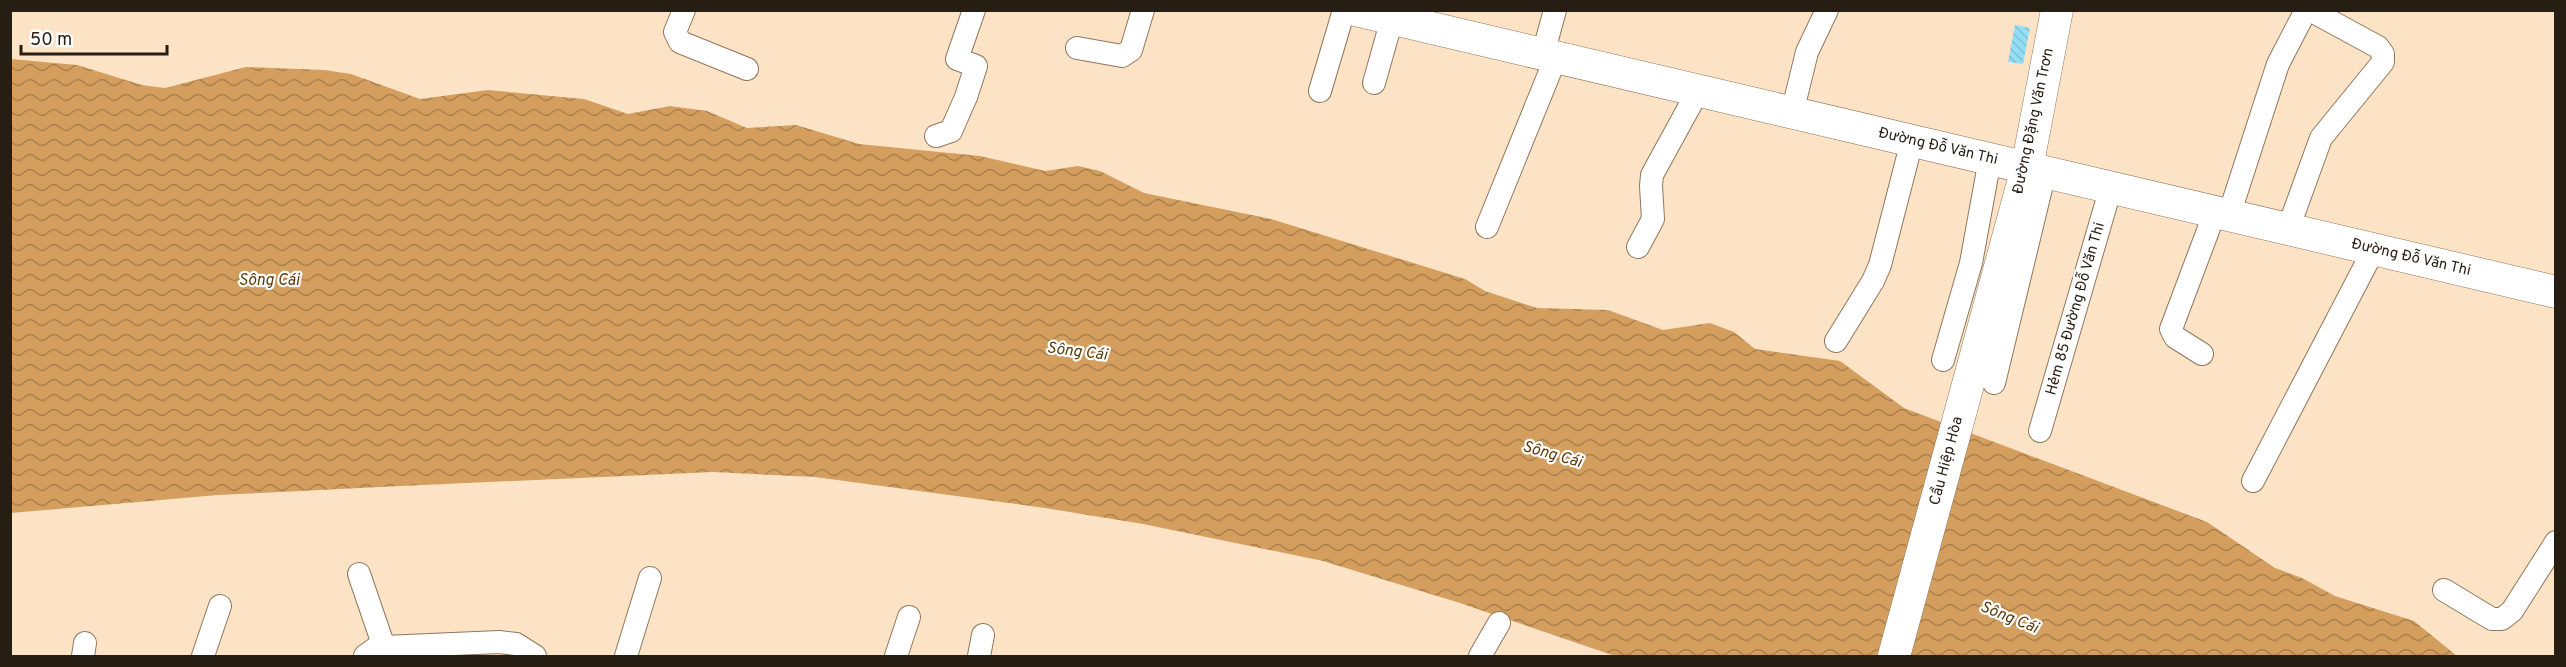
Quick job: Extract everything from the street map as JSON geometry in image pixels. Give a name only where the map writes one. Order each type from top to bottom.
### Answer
[{"type":"street","points":[[684,10],[675,32],[680,42],[747,69]]},
{"type":"street","points":[[936,136],[946,134],[955,126],[976,66],[957,59],[974,10]]},
{"type":"street","points":[[1077,48],[1122,56],[1127,54],[1131,50],[1143,10]]},
{"type":"street","points":[[1320,91],[1344,10]]},
{"type":"street","name":"Đường Đỗ Văn Thi","points":[[1355,10],[2556,292]]},
{"type":"street","points":[[1487,227],[1549,56],[1555,10]]},
{"type":"street","points":[[1792,113],[1807,52],[1827,10]]},
{"type":"street","name":"Đường Đặng Văn Trơn","points":[[2001,265],[2036,170],[2057,10]]},
{"type":"street","points":[[2202,354],[2175,337],[2171,329],[2222,214],[2278,64],[2308,10],[2378,47],[2383,54],[2383,62],[2321,138],[2288,229]]},
{"type":"street","points":[[1374,83],[1392,19]]},
{"type":"street","points":[[1638,248],[1653,219],[1652,175],[1698,91]]},
{"type":"street","points":[[1836,340],[1880,266],[1912,141]]},
{"type":"street","points":[[1943,360],[1971,263],[1990,159]]},
{"type":"street","points":[[1994,383],[2036,170]]},
{"type":"street","name":"Hẻm 85 Đường Đỗ Văn Thi","points":[[2040,431],[2111,187]]},
{"type":"street","points":[[2253,481],[2374,249]]},
{"type":"street","name":"Cầu Hiệp Hòa","points":[[1894,657],[2001,265]]},
{"type":"street","points":[[2444,590],[2492,619],[2502,619],[2512,611],[2556,542]]},
{"type":"street","points":[[359,574],[375,652],[499,642],[516,644],[535,657]]},
{"type":"street","points":[[626,657],[650,578]]},
{"type":"street","points":[[203,657],[220,606]]},
{"type":"street","points":[[896,657],[909,617]]},
{"type":"street","points":[[1480,657],[1499,623]]},
{"type":"water","name":"Sông Cái","points":[[11,59],[77,65],[142,85],[165,88],[246,67],[324,70],[351,74],[420,99],[488,90],[584,99],[628,114],[670,106],[707,111],[747,128],[796,125],[859,144],[980,156],[1045,171],[1078,166],[1100,171],[1144,193],[1271,219],[1465,279],[1485,291],[1537,308],[1608,310],[1663,330],[1710,323],[1734,332],[1755,349],[1840,361],[1904,408],[2207,522],[2275,568],[2302,578],[2335,596],[2414,621],[2457,656],[1615,656],[1460,603],[1323,561],[1143,524],[1045,508],[815,477],[713,472],[218,495],[11,513]]},
{"type":"building","points":[[2015,25],[2030,28],[2023,64],[2008,62]]}]
